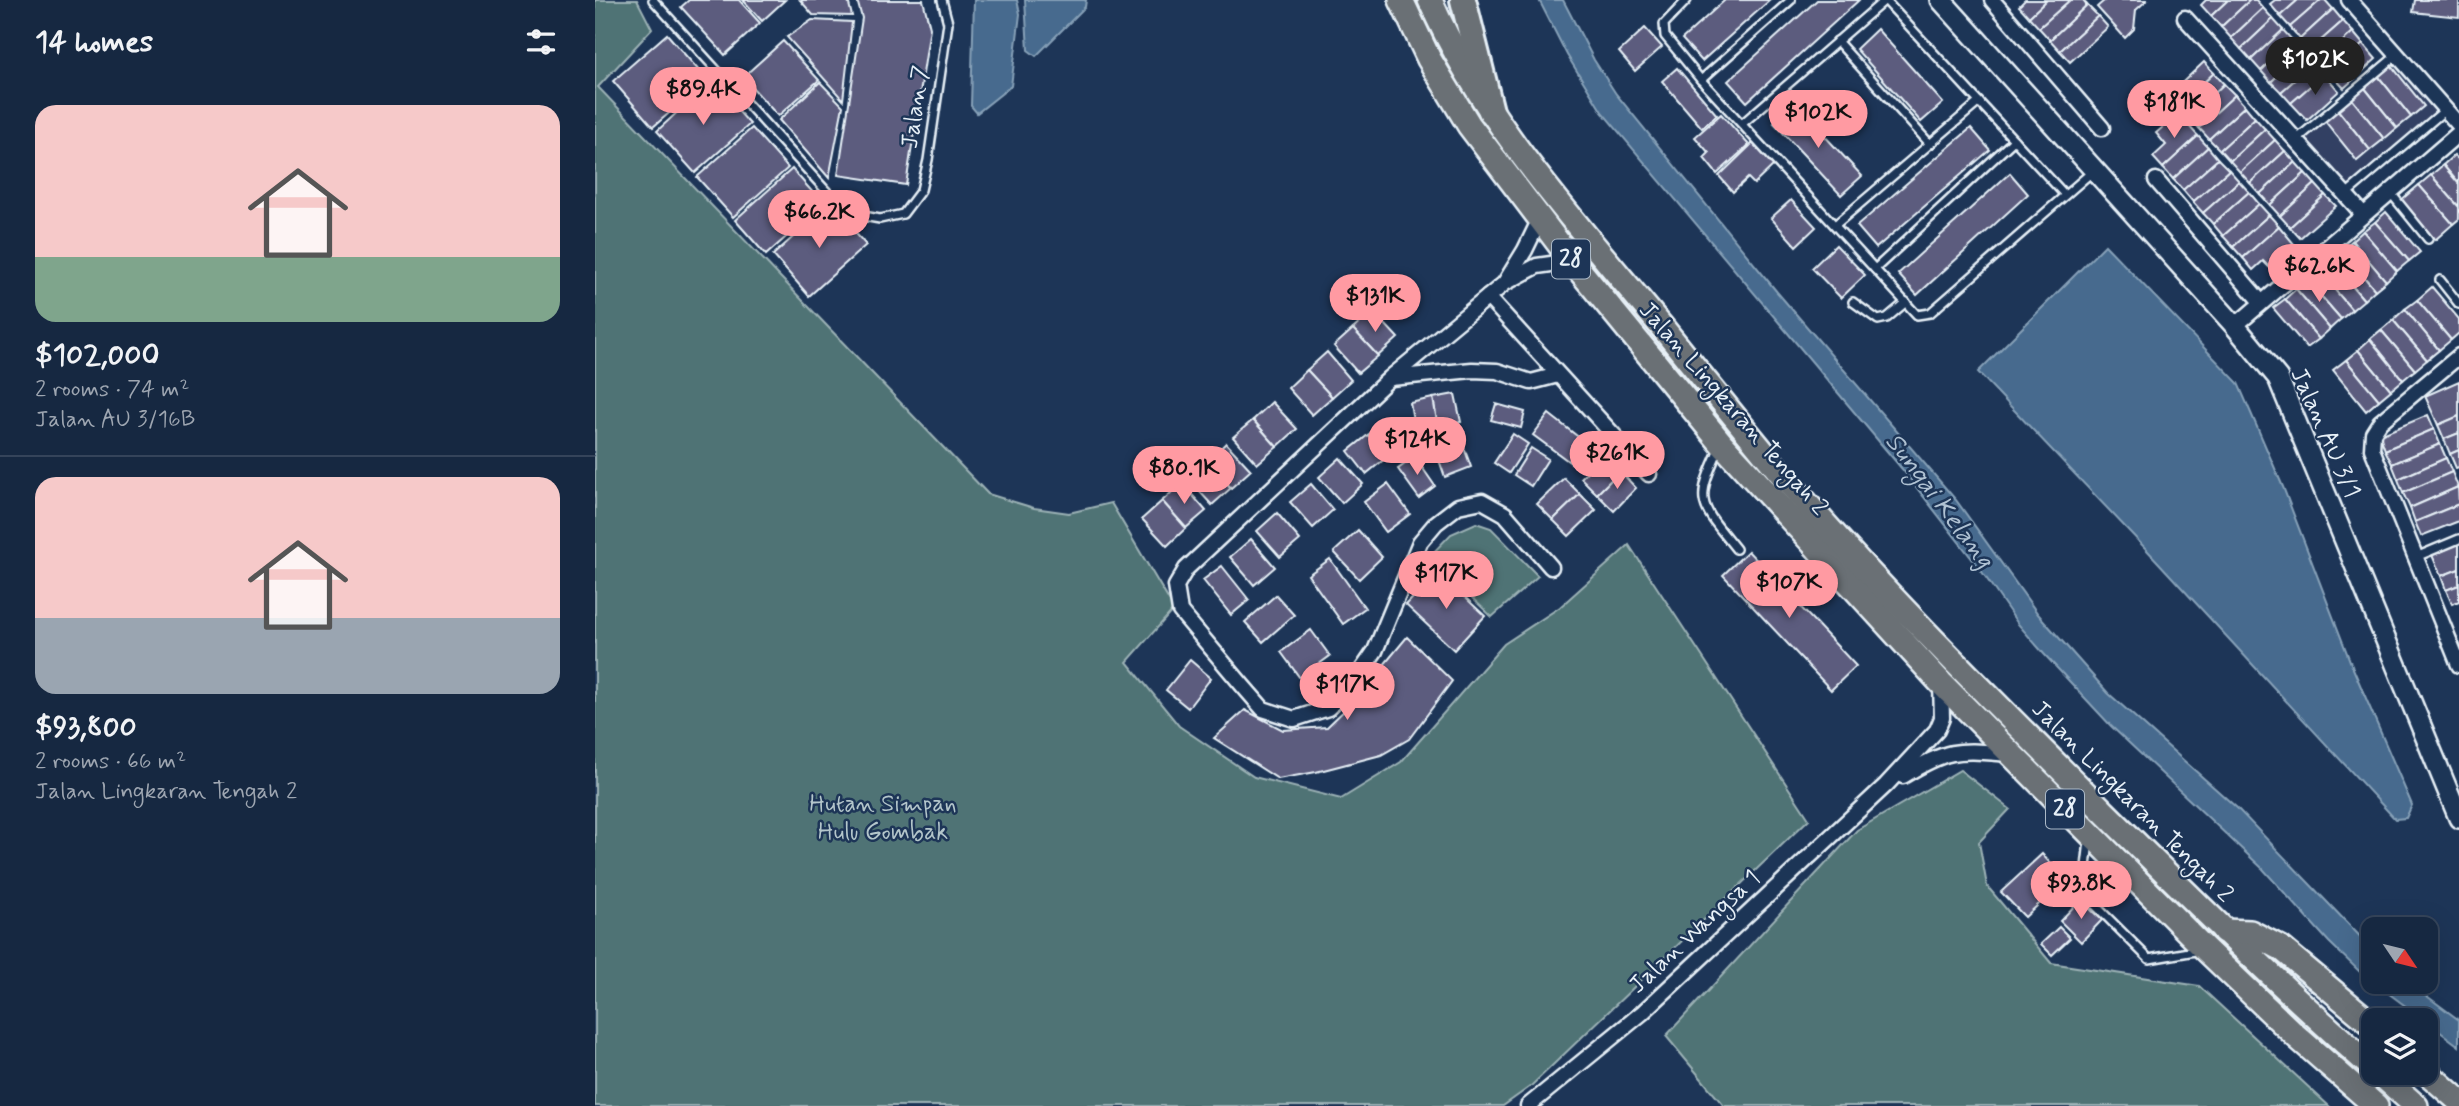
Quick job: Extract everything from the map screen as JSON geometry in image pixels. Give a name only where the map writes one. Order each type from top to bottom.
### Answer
[{"type":"highway","name":"Jalan Lingkaran Tengah 2","points":[[1401,0],[1429,59],[1469,125],[1572,261],[1722,444],[1941,683],[2089,833],[2296,1036],[2376,1106]]},
{"type":"highway","name":"Jalan Lingkaran Tengah 2","points":[[1430,0],[1447,41],[1491,111],[1556,198],[1791,484],[1955,664],[2224,931],[2361,1057]]},
{"type":"highway","points":[[1464,0],[1491,111]]},
{"type":"highway","points":[[2224,931],[2250,932],[2281,948],[2361,1015]]},
{"type":"highway","points":[[2438,1083],[2459,1101]]},
{"type":"highway","points":[[2392,1085],[2416,1106]]},
{"type":"main road","name":"Jalan AU 3/1","points":[[1941,0],[2235,326],[2278,378],[2459,818]]},
{"type":"main road","points":[[2442,780],[2459,794]]},
{"type":"street","points":[[1992,0],[2102,128]]},
{"type":"street","points":[[2349,0],[2459,125]]},
{"type":"street","points":[[2185,18],[2363,214]]},
{"type":"street","points":[[2235,326],[2459,133]]},
{"type":"street","points":[[2156,180],[2261,302]]},
{"type":"street","points":[[1505,283],[1540,219]]},
{"type":"street","points":[[1551,567],[1505,514],[1482,501],[1458,506],[1436,523],[1420,542],[1375,651],[1353,683],[1328,708],[1294,719],[1263,709],[1180,611],[1176,586],[1186,569],[1390,378],[1505,283],[1538,266],[1572,261]]},
{"type":"street","points":[[1489,297],[1649,474]]},
{"type":"street","points":[[2459,356],[2380,422],[2372,432],[2372,449],[2459,665]]},
{"type":"street","points":[[1390,378],[1472,370],[1497,371],[1531,382],[1558,375]]},
{"type":"street","name":"Jalan Wangsa 1","points":[[1528,1106],[1641,1013],[1887,785],[1937,730],[1942,718],[1941,683]]},
{"type":"street","name":"Jalan Wangsa 1","points":[[1887,785],[1931,758],[1948,752],[1965,750],[2011,754]]},
{"type":"lane","name":"Jalan 7","points":[[653,0],[831,195],[852,214],[880,219],[903,214],[921,190],[928,160],[948,23],[941,0]]},
{"type":"lane","points":[[1687,0],[1664,24],[1665,36],[1917,315],[1930,313],[2093,171]]},
{"type":"lane","points":[[1702,80],[1791,0]]},
{"type":"lane","points":[[1742,122],[1885,0],[2065,195]]},
{"type":"lane","points":[[1837,41],[1930,144]]},
{"type":"lane","points":[[2296,140],[2397,55]]},
{"type":"lane","points":[[1835,225],[1979,102]]},
{"type":"lane","points":[[2345,195],[2445,110]]},
{"type":"lane","points":[[1875,268],[2014,140]]},
{"type":"lane","points":[[2389,191],[2428,239]]},
{"type":"lane","points":[[2440,280],[2459,304]]},
{"type":"lane","points":[[1853,302],[1878,320],[1887,318],[1906,302]]},
{"type":"lane","points":[[1722,444],[1707,476],[1703,499],[1705,510],[1736,549]]},
{"type":"lane","points":[[2415,557],[2459,539]]},
{"type":"lane","points":[[2089,833],[2083,892],[2149,959],[2205,949]]},
{"type":"shaded area","points":[[2395,62],[2438,110],[2347,188],[2302,140]]},
{"type":"green space","name":"Hutan Simpan Hulu Gombak","points":[[595,0],[637,0],[652,29],[598,87],[988,494],[1034,508],[1069,513],[1111,503],[1174,609],[1127,662],[1179,726],[1254,777],[1341,799],[1401,762],[1504,644],[1560,607],[1629,545],[1809,819],[1531,1086],[1503,1106],[595,1106]]},
{"type":"green space","points":[[1476,523],[1491,528],[1538,576],[1492,617],[1429,557],[1451,534]]},
{"type":"green space","points":[[1960,770],[2010,809],[1979,842],[1987,886],[2051,963],[2199,986],[2329,1106],[1724,1106],[1666,1036],[1857,830]]},
{"type":"water","points":[[974,0],[1017,0],[1020,14],[1011,86],[977,113],[971,106]]},
{"type":"water","points":[[1025,0],[1086,0],[1085,7],[1036,56],[1028,50]]},
{"type":"water","name":"Sungai Kelang","points":[[1539,0],[1563,0],[1594,60],[1616,94],[1777,292],[1956,500],[2038,614],[2108,693],[2237,808],[2361,937],[2361,973],[2329,942],[2263,869],[2111,726],[2018,624],[1980,569],[1902,469],[1602,112],[1567,55]]},
{"type":"water","points":[[2105,245],[2238,383],[2283,487],[2352,666],[2412,805],[2406,818],[2395,819],[2146,549],[1978,372]]},
{"type":"water","points":[[2389,994],[2424,994],[2459,1020],[2459,1046],[2438,1030],[2438,1008],[2408,1008]]},
{"type":"building","points":[[689,0],[739,0],[760,23],[725,55],[681,7]]},
{"type":"building","points":[[743,0],[785,0],[762,21]]},
{"type":"building","points":[[800,0],[848,0],[852,16],[813,15]]},
{"type":"building","points":[[857,0],[923,0],[930,28],[906,185],[838,175],[862,18]]},
{"type":"building","points":[[1725,0],[1770,0],[1702,61],[1682,39]]},
{"type":"building","points":[[1817,0],[1859,0],[1747,102],[1728,81]]},
{"type":"building","points":[[2025,0],[2047,0],[2029,17],[2019,6]]},
{"type":"building","points":[[2047,0],[2070,0],[2039,28],[2029,17]]},
{"type":"building","points":[[2070,0],[2083,0],[2087,5],[2050,40],[2039,28]]},
{"type":"building","points":[[2105,0],[2147,0],[2136,10],[2134,29],[2125,38],[2097,7]]},
{"type":"building","points":[[2206,0],[2228,0],[2211,16],[2201,5]]},
{"type":"building","points":[[2228,0],[2250,0],[2221,27],[2211,16]]},
{"type":"building","points":[[2250,0],[2256,0],[2263,8],[2231,38],[2221,27]]},
{"type":"building","points":[[2275,0],[2298,0],[2280,16],[2270,4]]},
{"type":"building","points":[[2298,0],[2321,0],[2290,27],[2280,16]]},
{"type":"building","points":[[2321,0],[2325,0],[2333,9],[2300,39],[2290,27]]},
{"type":"building","points":[[2415,0],[2459,0],[2459,17],[2413,12]]},
{"type":"building","points":[[2087,5],[2098,16],[2060,51],[2050,40]]},
{"type":"building","points":[[2263,8],[2273,19],[2241,49],[2231,38]]},
{"type":"building","points":[[2333,9],[2343,21],[2310,50],[2300,39]]},
{"type":"building","points":[[2098,16],[2108,27],[2070,62],[2060,51]]},
{"type":"building","points":[[2273,19],[2283,30],[2251,60],[2241,49]]},
{"type":"building","points":[[812,20],[852,22],[843,100],[787,37]]},
{"type":"building","points":[[2343,21],[2353,32],[2320,62],[2310,50]]},
{"type":"building","points":[[1645,28],[1662,47],[1635,71],[1619,52]]},
{"type":"building","points":[[1877,29],[1943,103],[1921,122],[1856,49]]},
{"type":"building","points":[[2283,30],[2293,41],[2261,71],[2251,60]]},
{"type":"building","points":[[2353,32],[2363,44],[2330,73],[2320,62]]},
{"type":"building","points":[[667,34],[707,80],[653,127],[613,81]]},
{"type":"building","points":[[783,41],[819,80],[778,116],[743,77]]},
{"type":"building","points":[[2293,41],[2303,52],[2271,82],[2261,71]]},
{"type":"building","points":[[2363,44],[2376,59],[2344,88],[2330,73]]},
{"type":"building","points":[[2303,52],[2314,63],[2281,92],[2271,82]]},
{"type":"building","points":[[2204,62],[2214,73],[2179,106],[2169,95]]},
{"type":"building","points":[[2314,63],[2324,74],[2291,103],[2281,92]]},
{"type":"building","points":[[2391,65],[2424,106],[2411,117],[2378,76]]},
{"type":"building","points":[[1677,68],[1717,115],[1702,128],[1662,81]]},
{"type":"building","points":[[2214,73],[2224,84],[2189,117],[2179,106]]},
{"type":"building","points":[[2324,74],[2339,91],[2307,120],[2291,103]]},
{"type":"building","points":[[2378,76],[2411,117],[2397,128],[2364,87]]},
{"type":"building","points":[[711,81],[750,124],[695,173],[657,131]]},
{"type":"building","points":[[820,82],[843,106],[829,178],[779,120]]},
{"type":"building","points":[[2224,84],[2235,95],[2199,128],[2189,117]]},
{"type":"building","points":[[2364,87],[2397,128],[2384,139],[2351,98]]},
{"type":"building","points":[[2235,95],[2245,106],[2209,139],[2199,128]]},
{"type":"building","points":[[2351,98],[2384,139],[2370,150],[2337,109]]},
{"type":"building","points":[[1795,104],[1862,176],[1841,195],[1774,123]]},
{"type":"building","points":[[2245,106],[2255,118],[2220,150],[2209,139]]},
{"type":"building","points":[[2337,109],[2370,150],[2357,161],[2324,120]]},
{"type":"building","points":[[1721,114],[1749,145],[1717,174],[1704,158],[1709,153],[1695,137]]},
{"type":"building","points":[[2178,114],[2198,136],[2163,168],[2153,157],[2166,145],[2156,133]]},
{"type":"building","points":[[2255,118],[2265,129],[2230,161],[2220,150]]},
{"type":"building","points":[[752,128],[788,168],[733,217],[697,177]]},
{"type":"building","points":[[1971,128],[1990,150],[1876,248],[1857,226]]},
{"type":"building","points":[[2265,129],[2275,140],[2240,172],[2230,161]]},
{"type":"building","points":[[2198,136],[2208,147],[2173,179],[2163,168]]},
{"type":"building","points":[[2275,140],[2285,151],[2250,183],[2240,172]]},
{"type":"building","points":[[1753,143],[1774,165],[1754,184],[1748,178],[1733,192],[1719,176]]},
{"type":"building","points":[[2208,147],[2218,159],[2183,190],[2173,179]]},
{"type":"building","points":[[2285,151],[2295,162],[2260,194],[2250,183]]},
{"type":"building","points":[[2454,155],[2459,160],[2459,184],[2443,165]]},
{"type":"building","points":[[2218,159],[2229,170],[2193,202],[2183,190]]},
{"type":"building","points":[[2295,162],[2305,173],[2270,205],[2260,194]]},
{"type":"building","points":[[2443,165],[2459,184],[2459,207],[2431,175]]},
{"type":"building","points":[[792,169],[823,204],[766,255],[735,220]]},
{"type":"building","points":[[2229,170],[2239,181],[2203,213],[2193,202]]},
{"type":"building","points":[[2010,173],[2028,194],[1917,295],[1898,274]]},
{"type":"building","points":[[2305,173],[2315,184],[2280,216],[2270,205]]},
{"type":"building","points":[[2431,175],[2459,207],[2459,219],[2453,224],[2419,185]]},
{"type":"building","points":[[2239,181],[2249,192],[2213,224],[2203,213]]},
{"type":"building","points":[[2315,184],[2325,195],[2290,227],[2280,216]]},
{"type":"building","points":[[2419,185],[2453,224],[2435,240],[2401,200]]},
{"type":"building","points":[[2249,192],[2259,204],[2223,236],[2213,224]]},
{"type":"building","points":[[2325,195],[2336,206],[2300,238],[2290,227]]},
{"type":"building","points":[[1791,200],[1816,227],[1796,246],[1771,218]]},
{"type":"building","points":[[830,204],[866,245],[809,296],[773,255]]},
{"type":"building","points":[[2259,204],[2269,215],[2233,247],[2223,236]]},
{"type":"building","points":[[2386,212],[2420,252],[2409,261],[2375,222]]},
{"type":"building","points":[[2269,215],[2279,226],[2243,258],[2233,247]]},
{"type":"building","points":[[2375,222],[2409,261],[2397,271],[2363,231]]},
{"type":"building","points":[[2279,226],[2294,244],[2269,267],[2263,261],[2253,270],[2243,258]]},
{"type":"building","points":[[2363,231],[2397,271],[2386,281],[2352,241]]},
{"type":"building","points":[[2352,241],[2386,281],[2375,290],[2341,250]]},
{"type":"building","points":[[1836,245],[1865,275],[1841,298],[1812,268]]},
{"type":"building","points":[[2341,250],[2375,290],[2364,300],[2330,260]]},
{"type":"building","points":[[2330,260],[2364,300],[2352,310],[2318,270]]},
{"type":"building","points":[[2318,270],[2352,310],[2341,319],[2307,280]]},
{"type":"building","points":[[2307,280],[2341,319],[2330,329],[2296,289]]},
{"type":"building","points":[[2432,287],[2459,319],[2459,333],[2451,340],[2417,300]]},
{"type":"building","points":[[2296,289],[2330,329],[2319,339],[2285,299]]},
{"type":"building","points":[[2285,299],[2319,339],[2307,348],[2273,308]]},
{"type":"building","points":[[2417,300],[2451,340],[2439,350],[2405,309]]},
{"type":"building","points":[[2405,309],[2439,350],[2427,360],[2393,320]]},
{"type":"building","points":[[1373,311],[1398,338],[1378,356],[1353,329]]},
{"type":"building","points":[[2393,320],[2427,360],[2415,370],[2381,330]]},
{"type":"building","points":[[1353,329],[1378,356],[1358,373],[1334,346]]},
{"type":"building","points":[[2381,330],[2415,370],[2403,380],[2370,339]]},
{"type":"building","points":[[2370,339],[2403,380],[2391,390],[2358,350]]},
{"type":"building","points":[[2358,350],[2391,390],[2379,400],[2346,360]]},
{"type":"building","points":[[1327,352],[1351,380],[1332,397],[1307,370]]},
{"type":"building","points":[[2346,360],[2379,400],[2366,411],[2333,370]]},
{"type":"building","points":[[1307,370],[1332,397],[1312,415],[1288,388]]},
{"type":"building","points":[[2459,381],[2459,416],[2438,425],[2425,396]]},
{"type":"building","points":[[1455,394],[1461,422],[1438,427],[1433,398]]},
{"type":"building","points":[[1433,398],[1438,427],[1415,431],[1410,403]]},
{"type":"building","points":[[1272,402],[1297,429],[1277,447],[1253,420]]},
{"type":"building","points":[[1496,404],[1525,412],[1521,428],[1491,420]]},
{"type":"building","points":[[1549,414],[1586,443],[1571,463],[1533,435]]},
{"type":"building","points":[[2428,415],[2434,429],[2385,450],[2380,435]]},
{"type":"building","points":[[2459,416],[2459,433],[2444,439],[2438,425]]},
{"type":"building","points":[[1389,418],[1407,441],[1387,457],[1368,435]]},
{"type":"building","points":[[1253,420],[1277,447],[1257,464],[1233,437]]},
{"type":"building","points":[[2434,429],[2440,444],[2392,464],[2385,450]]},
{"type":"building","points":[[2459,433],[2459,450],[2450,454],[2444,439]]},
{"type":"building","points":[[1459,434],[1471,467],[1445,477],[1433,443]]},
{"type":"building","points":[[1513,434],[1528,444],[1509,473],[1494,463]]},
{"type":"building","points":[[1368,435],[1387,457],[1366,474],[1348,451]]},
{"type":"building","points":[[1226,443],[1251,470],[1231,488],[1207,461]]},
{"type":"building","points":[[2440,444],[2446,458],[2398,479],[2392,464]]},
{"type":"building","points":[[1531,448],[1548,459],[1531,486],[1514,475]]},
{"type":"building","points":[[2459,450],[2459,467],[2456,468],[2450,454]]},
{"type":"building","points":[[1603,455],[1620,471],[1597,494],[1581,478]]},
{"type":"building","points":[[1415,457],[1435,486],[1419,498],[1398,469]]},
{"type":"building","points":[[1340,458],[1363,484],[1342,503],[1319,477]]},
{"type":"building","points":[[2446,458],[2452,472],[2403,493],[2398,479]]},
{"type":"building","points":[[1207,461],[1231,488],[1212,505],[1187,478]]},
{"type":"building","points":[[1620,471],[1636,488],[1614,511],[1597,494]]},
{"type":"building","points":[[2452,472],[2458,487],[2410,508],[2403,493]]},
{"type":"building","points":[[1564,478],[1580,494],[1553,520],[1537,504]]},
{"type":"building","points":[[1182,483],[1206,511],[1186,528],[1162,501]]},
{"type":"building","points":[[1311,484],[1333,510],[1313,528],[1290,502]]},
{"type":"building","points":[[1388,484],[1410,514],[1386,532],[1364,502]]},
{"type":"building","points":[[2458,487],[2459,504],[2415,522],[2410,508]]},
{"type":"building","points":[[1580,494],[1596,510],[1569,536],[1553,520]]},
{"type":"building","points":[[1162,501],[1186,528],[1167,546],[1142,519]]},
{"type":"building","points":[[2459,504],[2459,521],[2421,536],[2415,522]]},
{"type":"building","points":[[1277,513],[1300,540],[1280,557],[1257,531]]},
{"type":"building","points":[[1358,530],[1382,557],[1359,579],[1334,552]]},
{"type":"building","points":[[1251,539],[1275,567],[1254,585],[1230,557]]},
{"type":"building","points":[[2459,544],[2459,569],[2441,576],[2432,555]]},
{"type":"building","points":[[1748,551],[1856,666],[1831,690],[1723,575]]},
{"type":"building","points":[[1330,559],[1365,608],[1343,624],[1308,575]]},
{"type":"building","points":[[1222,566],[1249,600],[1231,615],[1203,580]]},
{"type":"building","points":[[2459,569],[2459,585],[2446,590],[2441,576]]},
{"type":"building","points":[[1438,572],[1485,616],[1454,650],[1406,605]]},
{"type":"building","points":[[2459,585],[2459,601],[2452,604],[2446,590]]},
{"type":"building","points":[[1276,595],[1294,615],[1263,642],[1245,622]]},
{"type":"building","points":[[1311,630],[1330,656],[1300,678],[1281,652]]},
{"type":"building","points":[[1407,637],[1452,681],[1409,739],[1381,755],[1278,779],[1214,738],[1245,710],[1283,730],[1327,727],[1354,701]]},
{"type":"building","points":[[1190,660],[1211,678],[1188,708],[1166,690]]},
{"type":"building","points":[[2042,854],[2065,880],[2025,917],[2001,892]]},
{"type":"building","points":[[2080,900],[2102,920],[2081,942],[2060,921]]},
{"type":"building","points":[[2059,927],[2070,938],[2052,955],[2041,944]]}]
